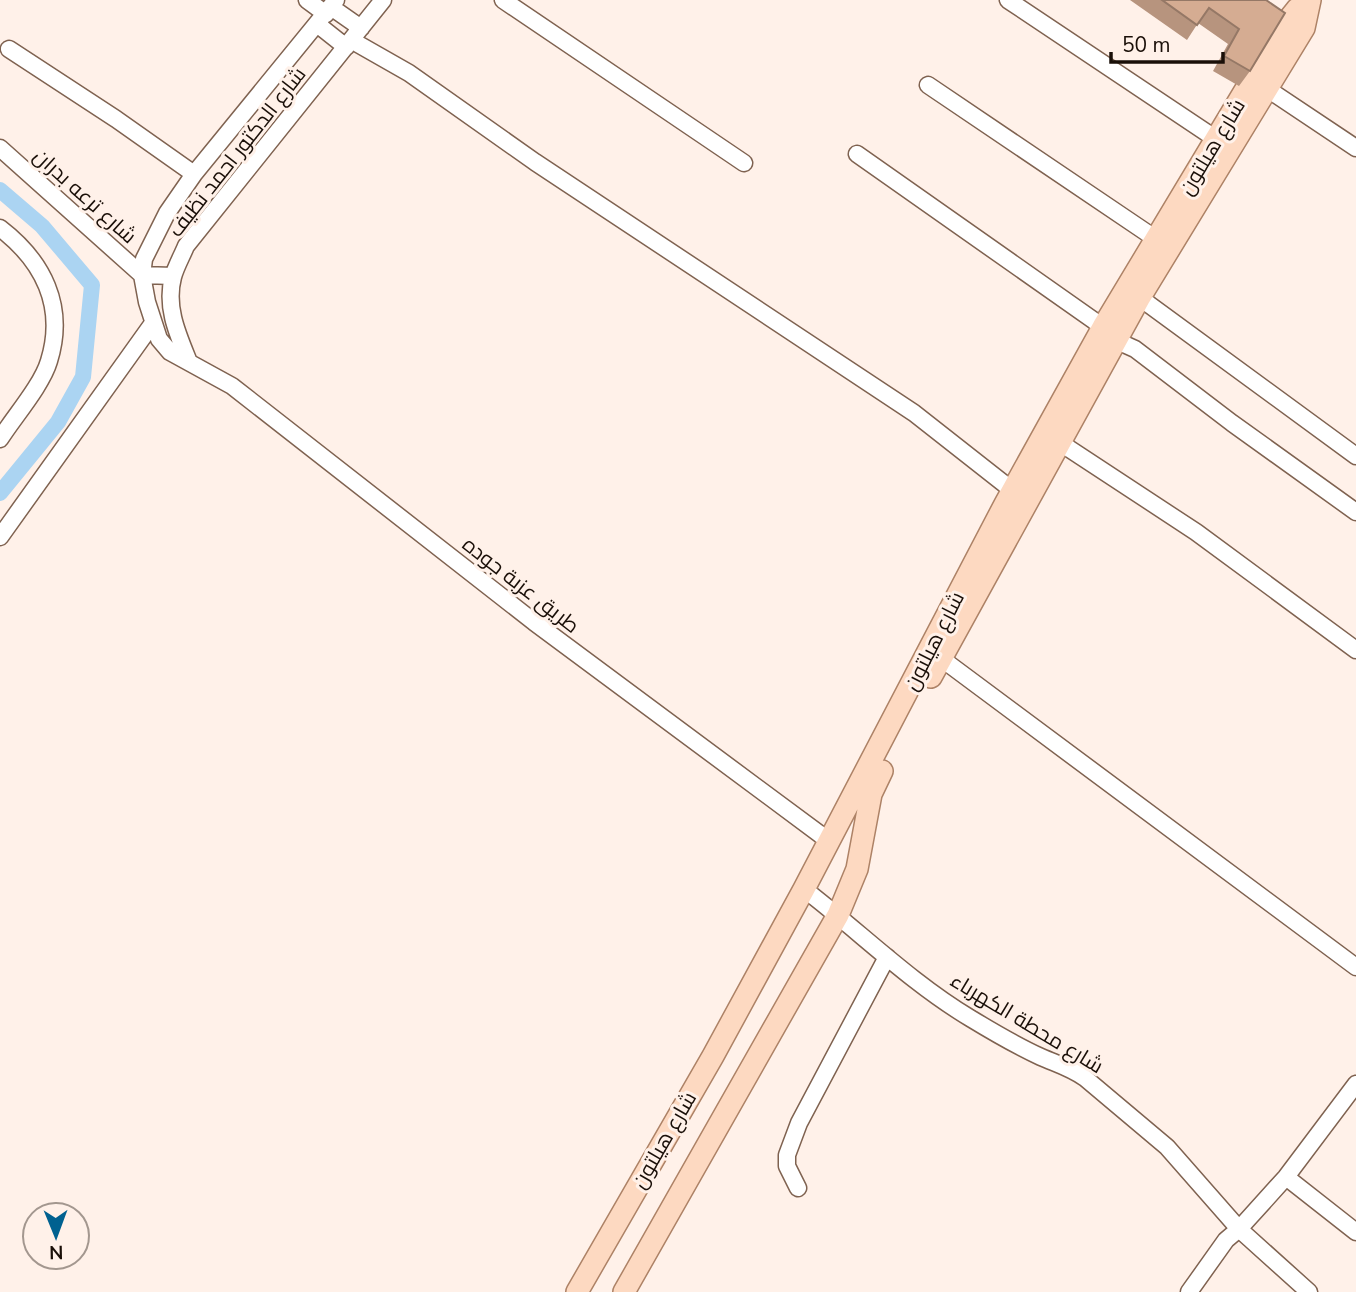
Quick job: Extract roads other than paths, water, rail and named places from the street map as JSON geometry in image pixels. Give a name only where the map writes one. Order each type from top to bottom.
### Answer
[{"type":"main road","name":"شارع هيلتون","points":[[1133,293],[1156,239],[1216,139],[1304,28],[1308,1]]},
{"type":"main road","name":"شارع هيلتون","points":[[577,1292],[713,1056],[829,841],[935,654],[1018,495],[1109,334],[1228,148],[1260,84]]},
{"type":"main road","name":"شارع هيلتون","points":[[1018,495],[1059,442],[1109,334]]},
{"type":"main road","name":"شارع هيلتون","points":[[624,1292],[838,915],[857,869],[870,794],[935,654]]},
{"type":"street","points":[[307,0],[328,11],[353,38],[409,73],[535,162],[914,413],[1018,495]]},
{"type":"street","name":"شارع الدكتور احمد نظيف","points":[[188,362],[175,327],[172,310],[173,276],[187,246],[383,0]]},
{"type":"street","points":[[503,0],[744,163]]},
{"type":"street","points":[[1008,0],[1216,139]]},
{"type":"street","points":[[328,11],[353,38]]},
{"type":"street","name":"شارع الدكتور احمد نظيف","points":[[142,275],[144,258],[167,213],[194,174],[328,11]]},
{"type":"street","points":[[9,49],[194,174]]},
{"type":"street","points":[[1260,84],[1356,148]]},
{"type":"street","points":[[928,85],[1156,239]]},
{"type":"street","name":"شارع ترعه بدران","points":[[0,148],[142,275]]},
{"type":"street","points":[[857,154],[1109,334],[1135,349],[1232,424],[1356,512]]},
{"type":"street","points":[[0,228],[19,243],[43,275],[49,290],[53,337],[49,361],[41,378],[0,439]]},
{"type":"street","points":[[173,276],[142,275],[159,339],[170,352],[188,362]]},
{"type":"street","points":[[1133,293],[1356,456]]},
{"type":"street","points":[[0,537],[153,323]]},
{"type":"street","name":"طريق عزبة جوده","points":[[188,362],[232,386],[534,622],[829,841]]},
{"type":"street","points":[[1059,442],[1196,532],[1356,650]]},
{"type":"street","points":[[935,654],[1355,963]]},
{"type":"street","name":"شارع محطة الكهرباء","points":[[804,889],[887,957],[968,1017],[1085,1077],[1167,1147],[1239,1229],[1309,1292]]},
{"type":"street","points":[[798,1188],[787,1166],[787,1155],[799,1123],[887,957]]},
{"type":"street","points":[[1189,1292],[1226,1240],[1286,1177],[1356,1084]]},
{"type":"street","points":[[1286,1177],[1356,1232]]},
{"type":"waterway","points":[[0,190],[42,226],[92,285],[83,377],[58,422],[0,493]]}]
